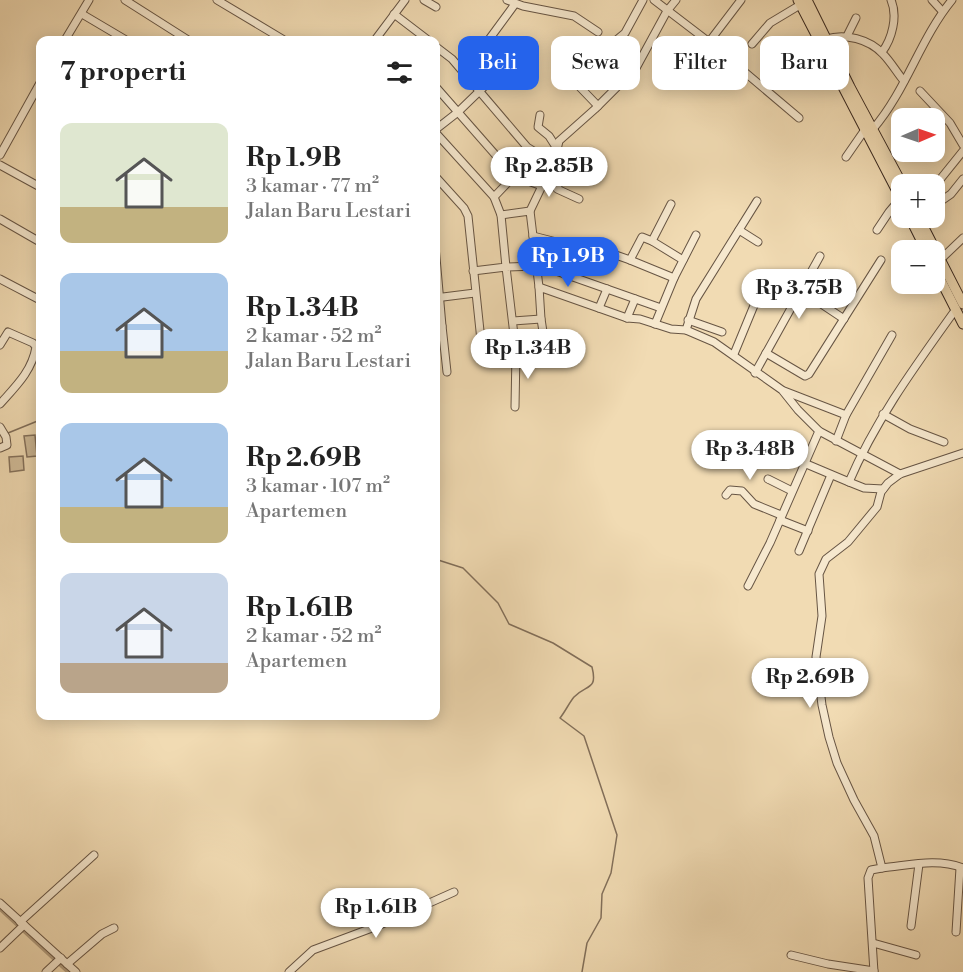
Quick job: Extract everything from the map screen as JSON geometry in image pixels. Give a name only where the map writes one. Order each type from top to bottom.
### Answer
[{"type":"main road","points":[[802,2],[824,36]]},
{"type":"main road","points":[[802,2],[866,125],[896,174]]},
{"type":"main road","points":[[849,88],[891,179]]},
{"type":"main road","points":[[945,275],[961,303],[963,324]]},
{"type":"street","points":[[67,36],[89,0]]},
{"type":"street","points":[[125,0],[182,36]]},
{"type":"street","points":[[217,0],[277,36]]},
{"type":"street","points":[[378,36],[405,0]]},
{"type":"street","points":[[424,0],[436,7]]},
{"type":"street","points":[[622,36],[626,33],[643,0]]},
{"type":"street","points":[[654,0],[701,36]]},
{"type":"street","points":[[440,182],[466,212],[484,355],[488,357],[516,352],[533,352],[543,346],[544,338],[530,211],[559,141],[598,106],[639,64],[647,45],[676,0]]},
{"type":"street","points":[[714,36],[741,0]]},
{"type":"street","points":[[882,52],[890,38],[893,24],[891,0]]},
{"type":"street","points":[[932,0],[942,11]]},
{"type":"street","points":[[846,157],[866,125],[882,118],[930,30],[952,0]]},
{"type":"street","points":[[490,36],[511,2],[574,16],[598,32]]},
{"type":"street","points":[[752,44],[770,23],[802,2]]},
{"type":"street","points":[[81,14],[119,36]]},
{"type":"street","points":[[394,14],[422,36]]},
{"type":"street","points":[[847,36],[856,18]]},
{"type":"street","points":[[414,36],[417,32]]},
{"type":"street","points":[[849,37],[882,52],[904,81]]},
{"type":"street","points":[[440,50],[452,60],[527,147],[563,163],[557,189],[579,199]]},
{"type":"street","points":[[748,75],[800,118]]},
{"type":"street","points":[[0,155],[36,90]]},
{"type":"street","points":[[583,90],[598,106]]},
{"type":"street","points":[[920,91],[950,123],[963,145]]},
{"type":"street","points":[[440,92],[514,176],[542,186]]},
{"type":"street","points":[[440,127],[479,92]]},
{"type":"street","points":[[540,115],[538,127],[549,136],[556,148]]},
{"type":"street","points":[[440,137],[494,197],[501,215],[516,352],[515,407]]},
{"type":"street","points":[[944,174],[963,151]]},
{"type":"street","points":[[0,165],[36,185]]},
{"type":"street","points":[[494,197],[514,176]]},
{"type":"street","points":[[945,198],[963,179]]},
{"type":"street","points":[[686,330],[696,298],[757,201]]},
{"type":"street","points":[[652,241],[671,204]]},
{"type":"street","points":[[877,230],[891,210]]},
{"type":"street","points":[[501,215],[530,211]]},
{"type":"street","points":[[0,219],[36,240]]},
{"type":"street","points":[[740,230],[758,242]]},
{"type":"street","points":[[655,324],[682,260],[696,235]]},
{"type":"street","points":[[533,236],[584,251]]},
{"type":"street","points":[[630,260],[642,237],[682,260]]},
{"type":"street","points":[[945,256],[963,238]]},
{"type":"street","points":[[613,254],[674,278]]},
{"type":"street","points":[[755,372],[820,256]]},
{"type":"street","points":[[766,352],[806,376],[881,260]]},
{"type":"street","points":[[473,271],[536,265],[661,308]]},
{"type":"street","points":[[0,279],[36,298]]},
{"type":"street","points":[[734,354],[762,286],[796,301]]},
{"type":"street","points":[[539,287],[627,318],[640,319],[671,329],[686,330],[734,354],[755,372],[783,390],[846,415]]},
{"type":"street","points":[[599,309],[607,289]]},
{"type":"street","points":[[802,291],[844,319]]},
{"type":"street","points":[[440,297],[475,293]]},
{"type":"street","points":[[627,318],[635,299]]},
{"type":"street","points":[[849,482],[883,414],[961,303]]},
{"type":"street","points":[[513,321],[541,319]]},
{"type":"street","points":[[688,320],[722,332]]},
{"type":"street","points":[[0,345],[8,332],[33,343],[36,349],[25,376],[0,404]]},
{"type":"street","points":[[440,332],[447,372]]},
{"type":"street","points":[[836,441],[846,415],[892,335]]},
{"type":"street","points":[[783,390],[798,410],[819,431],[900,474]]},
{"type":"street","points":[[883,414],[910,429],[944,442]]},
{"type":"street","points":[[0,447],[7,446],[1,428]]},
{"type":"street","points":[[748,586],[819,431]]},
{"type":"street","points":[[882,868],[874,836],[837,763],[822,705],[816,657],[822,616],[819,574],[826,559],[848,542],[877,507],[883,489],[900,474],[963,453]]},
{"type":"street","points":[[804,463],[864,488],[883,489]]},
{"type":"street","points":[[799,551],[831,475]]},
{"type":"street","points":[[768,479],[792,491]]},
{"type":"street","points":[[726,495],[730,490],[742,491],[754,504],[808,531]]},
{"type":"street","points":[[0,948],[94,855]]},
{"type":"street","points":[[791,955],[828,964],[874,971],[868,874],[871,870],[882,868],[941,862],[955,864],[962,868],[956,932]]},
{"type":"street","points":[[911,926],[919,864]]},
{"type":"street","points":[[289,972],[313,950],[380,925],[454,892]]},
{"type":"street","points":[[0,903],[21,927],[58,961],[67,964],[76,972]]},
{"type":"street","points":[[67,964],[102,934],[114,928]]},
{"type":"street","points":[[873,943],[916,955]]},
{"type":"street","points":[[46,972],[58,961]]},
{"type":"shaded area","points":[[35,435],[36,456],[27,457],[24,436]]},
{"type":"shaded area","points":[[23,456],[24,470],[10,472],[9,457]]},
{"type":"waterway","points":[[8,433],[36,422]]},
{"type":"waterway","points":[[440,561],[463,568],[498,603],[509,624],[553,643],[592,667],[592,684],[574,697],[560,718],[584,736],[617,835],[611,873],[602,894],[601,918],[587,943],[582,972]]},
{"type":"waterway","points":[[0,908],[69,972]]}]
